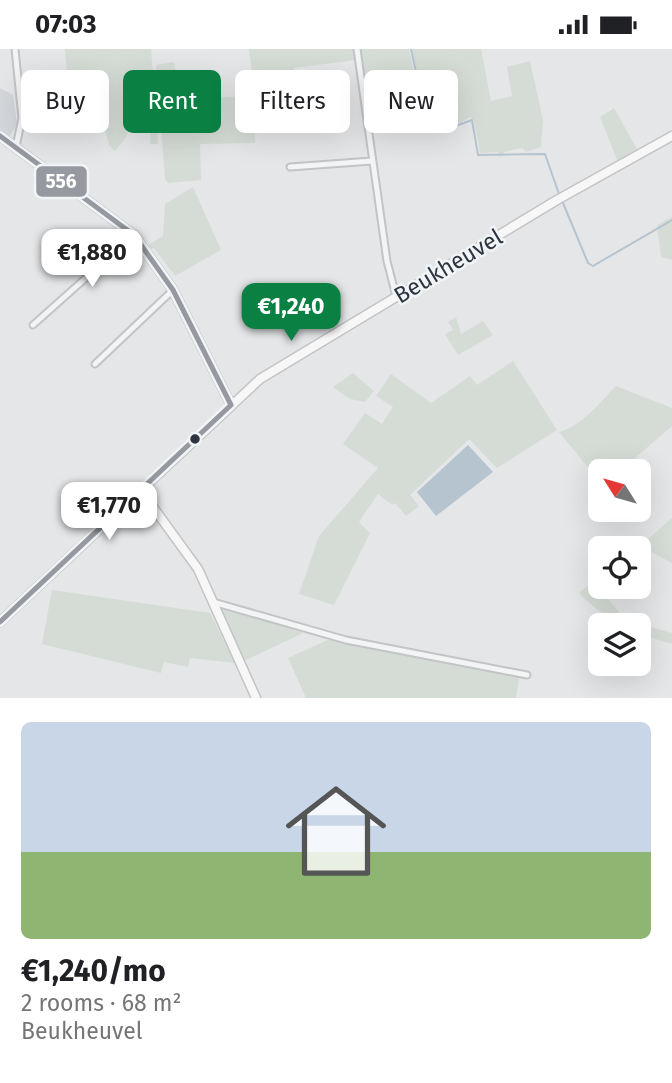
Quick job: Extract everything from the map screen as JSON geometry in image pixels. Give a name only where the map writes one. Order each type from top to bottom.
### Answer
[{"type":"street","points":[[15,49],[22,118],[16,147]]},
{"type":"street","points":[[357,49],[372,160],[396,296]]},
{"type":"street","points":[[0,136],[134,235],[173,290],[231,405]]},
{"type":"street","name":"Beukheuvel","points":[[0,622],[142,492],[231,405],[278,367],[672,136]]},
{"type":"street","points":[[290,167],[372,160]]},
{"type":"street","points":[[33,325],[134,235]]},
{"type":"street","points":[[95,364],[173,290]]},
{"type":"street","points":[[142,492],[178,539],[213,602],[256,698]]},
{"type":"street","points":[[213,602],[346,640],[527,675]]},
{"type":"shaded area","points":[[65,49],[151,49],[153,70],[123,70],[123,133],[128,133],[115,151],[109,146],[106,133],[109,133],[109,70],[67,70]]},
{"type":"shaded area","points":[[249,49],[354,49],[356,60],[294,70],[252,70]]},
{"type":"shaded area","points":[[358,49],[409,49],[413,70],[364,70],[362,79]]},
{"type":"shaded area","points":[[412,49],[481,49],[491,101],[512,96],[507,67],[530,61],[543,120],[541,147],[526,152],[522,148],[504,152],[500,158],[498,152],[480,153],[474,121],[470,117],[458,124],[458,70],[416,70]]},
{"type":"shaded area","points":[[174,62],[175,70],[156,70],[156,65]]},
{"type":"shaded area","points":[[0,88],[13,95],[17,124],[10,136],[0,130]]},
{"type":"shaded area","points":[[221,97],[235,97],[235,133],[255,133],[255,143],[200,144],[201,180],[168,183],[165,179],[161,133],[221,133]]},
{"type":"shaded area","points":[[614,108],[638,151],[618,162],[600,117]]},
{"type":"shaded area","points":[[151,133],[157,133],[158,144],[150,144]]},
{"type":"shaded area","points":[[193,187],[221,250],[175,276],[154,248],[151,249],[148,245],[163,236],[165,204]]},
{"type":"shaded area","points":[[672,217],[672,260],[661,257],[657,225]]},
{"type":"shaded area","points":[[456,317],[461,334],[483,321],[493,335],[458,355],[445,334],[453,330],[448,322]]},
{"type":"shaded area","points":[[513,361],[557,430],[497,468],[469,439],[410,495],[419,506],[406,516],[395,503],[392,505],[378,494],[359,522],[370,533],[334,605],[299,594],[319,536],[378,468],[343,444],[365,413],[382,424],[393,407],[376,396],[391,374],[431,403],[470,376],[477,385]]},
{"type":"shaded area","points":[[353,373],[374,391],[365,402],[350,399],[333,387]]},
{"type":"shaded area","points":[[616,386],[672,408],[672,426],[634,459],[588,459],[588,467],[559,432],[575,425]]},
{"type":"shaded area","points":[[468,445],[493,472],[436,516],[417,492]]},
{"type":"shaded area","points":[[672,518],[672,563],[651,552],[651,536]]},
{"type":"shaded area","points":[[588,586],[588,599],[608,599],[620,613],[602,613],[579,593]]},
{"type":"shaded area","points":[[52,590],[210,613],[235,663],[190,658],[188,667],[164,662],[161,673],[42,644]]},
{"type":"shaded area","points":[[223,607],[303,633],[244,661],[220,610]]},
{"type":"shaded area","points":[[651,627],[672,633],[672,644],[651,638]]},
{"type":"shaded area","points":[[332,638],[519,678],[516,698],[306,698],[288,658]]},
{"type":"waterway","points":[[411,49],[419,86],[417,94],[434,120],[453,127],[472,120],[478,155],[545,154],[559,194]]},
{"type":"waterway","points":[[563,203],[588,263],[593,266],[672,220]]},
{"type":"transit line","name":"556","points":[[0,136],[134,235],[173,290],[231,405]]},
{"type":"transit line","name":"556","points":[[0,622],[231,405]]}]
